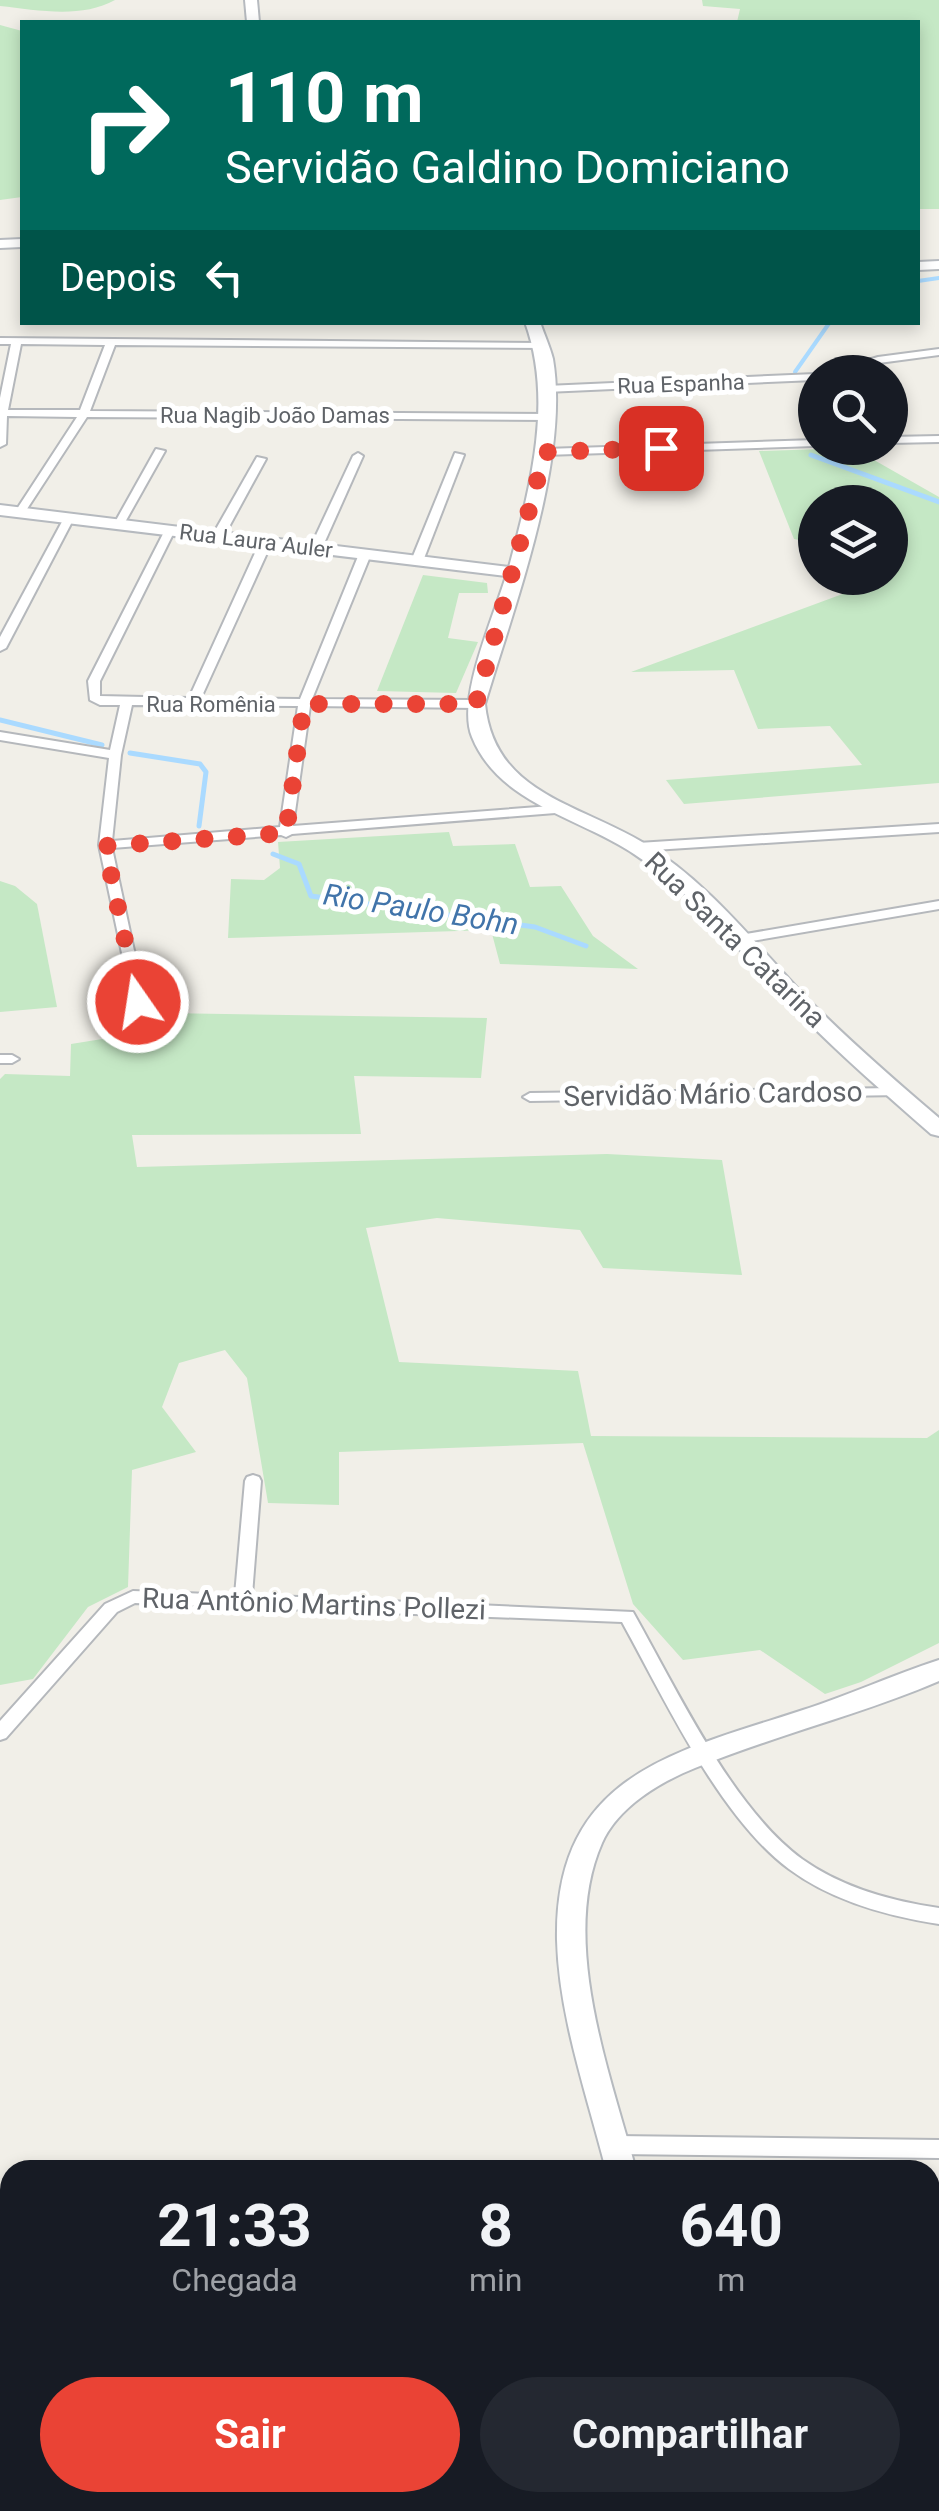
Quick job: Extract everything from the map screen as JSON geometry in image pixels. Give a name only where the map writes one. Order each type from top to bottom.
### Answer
[{"type":"main road","points":[[476,704],[545,452],[546,389],[542,346],[533,325]]},
{"type":"main road","name":"Rua Laura Auler","points":[[0,510],[512,572]]},
{"type":"main road","name":"Rua Santa Catarina","points":[[476,704],[479,736],[498,765],[524,786],[638,848],[690,890],[823,1025],[939,1129]]},
{"type":"main road","points":[[618,2157],[576,1980],[571,1906],[585,1840],[612,1802],[656,1773],[939,1670]]},
{"type":"street","points":[[0,341],[542,346]]},
{"type":"street","points":[[1,444],[2,413],[17,341]]},
{"type":"street","points":[[20,512],[84,414],[111,342]]},
{"type":"street","points":[[908,356],[939,352]]},
{"type":"street","name":"Rua Espanha","points":[[546,389],[798,377]]},
{"type":"street","name":"Rua Nagib João Damas","points":[[2,413],[548,418]]},
{"type":"street","points":[[908,439],[939,438]]},
{"type":"street","points":[[545,452],[798,444]]},
{"type":"street","points":[[119,524],[160,451]]},
{"type":"street","points":[[418,561],[459,455]]},
{"type":"street","points":[[316,548],[358,456]]},
{"type":"street","points":[[218,536],[261,458]]},
{"type":"street","points":[[0,648],[69,518]]},
{"type":"street","points":[[138,1002],[105,846],[115,755],[126,704],[100,701],[94,696],[94,681],[170,530]]},
{"type":"street","points":[[193,704],[266,542]]},
{"type":"street","points":[[286,833],[304,704],[365,554]]},
{"type":"street","name":"Rua Romênia","points":[[126,704],[476,704]]},
{"type":"street","points":[[0,736],[115,755]]},
{"type":"street","points":[[105,846],[564,809]]},
{"type":"street","points":[[638,848],[939,828]]},
{"type":"street","points":[[740,939],[939,904]]},
{"type":"street","name":"Servidão Mário Cardoso","points":[[530,1096],[896,1092]]},
{"type":"street","points":[[244,1599],[254,1481]]},
{"type":"street","name":"Rua Antônio Martins Pollezi","points":[[0,1733],[120,1602],[156,1595],[626,1616],[707,1754]]},
{"type":"street","points":[[707,1754],[762,1834],[804,1870],[848,1892],[939,1916]]},
{"type":"street","points":[[618,2157],[939,2149]]},
{"type":"green space","points":[[0,0],[115,0],[88,10],[59,12],[0,6]]},
{"type":"green space","points":[[702,0],[939,0],[939,209],[920,209],[920,20],[737,20],[740,9],[703,6]]},
{"type":"green space","points":[[0,25],[20,30],[20,197],[0,200]]},
{"type":"green space","points":[[798,450],[798,465],[883,465],[939,497],[939,783],[684,804],[666,780],[862,765],[830,726],[758,729],[734,670],[631,672],[840,595],[908,595],[908,485],[798,485],[798,540],[794,539],[759,451]]},
{"type":"green space","points":[[423,575],[487,583],[488,593],[459,593],[448,638],[478,642],[456,693],[377,691]]},
{"type":"green space","points":[[449,832],[453,846],[515,844],[530,887],[561,886],[593,936],[638,969],[500,964],[491,930],[228,938],[231,879],[264,880],[280,868],[278,842]]},
{"type":"green space","points":[[0,881],[15,886],[37,904],[57,1007],[0,1012]]},
{"type":"green space","points":[[164,1013],[487,1018],[481,1078],[354,1076],[361,1134],[132,1135],[137,1167],[607,1154],[722,1160],[742,1275],[603,1268],[580,1230],[437,1218],[366,1228],[399,1362],[578,1371],[591,1436],[927,1438],[939,1430],[939,1643],[861,1682],[825,1694],[760,1650],[683,1660],[633,1604],[583,1443],[339,1452],[339,1505],[268,1503],[247,1378],[225,1350],[179,1363],[162,1407],[196,1452],[132,1470],[128,1587],[88,1607],[33,1679],[0,1685],[0,1079],[5,1074],[70,1076],[71,1044],[121,1036]]},
{"type":"waterway","points":[[920,281],[939,278]]},
{"type":"waterway","points":[[795,372],[828,325]]},
{"type":"waterway","points":[[838,465],[939,502]]},
{"type":"waterway","name":"Rio Paulo Bohn","points":[[0,720],[102,745]]},
{"type":"waterway","name":"Rio Paulo Bohn","points":[[130,753],[200,764],[206,772],[199,826]]},
{"type":"waterway","name":"Rio Paulo Bohn","points":[[273,854],[299,864],[311,896],[535,927],[586,946]]},
{"type":"route","points":[[138,1002],[105,846],[286,833],[304,704],[476,704],[545,452],[661,448]]}]
